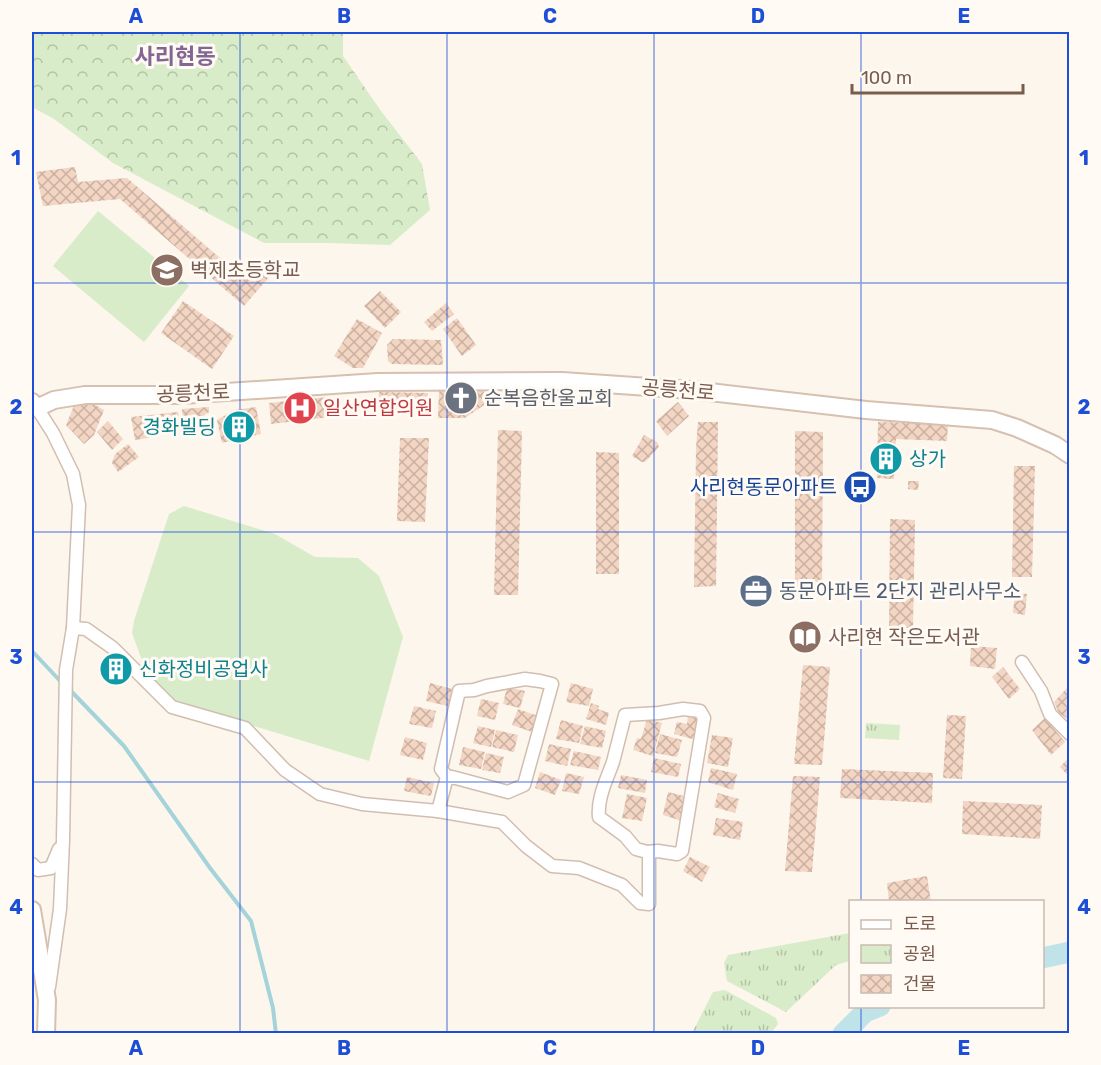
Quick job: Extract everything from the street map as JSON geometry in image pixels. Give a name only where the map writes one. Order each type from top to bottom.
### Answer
[{"type":"street","name":"공릉천로","points":[[34,405],[85,395],[182,395],[378,382],[562,381],[692,390],[866,410],[992,420],[1017,428],[1070,455]]},
{"type":"street","points":[[34,405],[53,433],[73,474],[79,505],[73,628],[66,670],[64,703],[60,909],[47,1000],[46,1034]]},
{"type":"street","points":[[73,628],[86,629],[113,648],[172,707],[244,728],[285,770],[320,794],[362,804],[438,811],[502,822],[526,846],[552,866],[579,868],[622,885],[640,903],[649,904],[649,852]]},
{"type":"street","points":[[1022,662],[1041,691],[1050,714],[1070,734]]},
{"type":"street","points":[[525,679],[552,684],[524,784],[508,792],[447,777],[441,769],[459,691],[525,679]]},
{"type":"street","points":[[683,708],[700,711],[704,718],[682,851],[677,854],[649,852],[636,849],[625,836],[599,817],[598,810],[604,786],[613,762],[625,715],[659,713],[683,708]]},
{"type":"street","points":[[438,811],[447,777]]},
{"type":"street","points":[[32,864],[38,870],[51,868],[63,840]]},
{"type":"street","points":[[32,910],[47,1000]]},
{"type":"green space","points":[[32,32],[343,32],[343,56],[381,111],[422,164],[430,210],[390,245],[264,243],[113,163],[54,119],[32,107]]},
{"type":"green space","points":[[98,211],[189,286],[144,342],[53,266]]},
{"type":"green space","points":[[184,506],[275,534],[315,557],[358,558],[379,576],[403,637],[369,761],[155,696],[132,633],[169,514]]},
{"type":"green space","points":[[866,723],[900,725],[899,740],[865,738]]},
{"type":"green space","points":[[849,933],[849,961],[836,965],[786,1012],[727,981],[724,963],[728,955]]},
{"type":"green space","points":[[725,990],[776,1018],[778,1024],[771,1033],[692,1033],[713,992]]},
{"type":"building","points":[[75,167],[78,182],[127,178],[241,276],[252,261],[270,276],[244,306],[120,199],[43,206],[36,172]]},
{"type":"building","points":[[380,291],[401,312],[385,328],[364,306]]},
{"type":"building","points":[[183,301],[234,336],[212,369],[161,333]]},
{"type":"building","points":[[446,303],[454,314],[432,331],[424,322]]},
{"type":"building","points":[[457,318],[476,345],[462,356],[443,329]]},
{"type":"building","points":[[357,319],[382,333],[363,368],[353,368],[334,356]]},
{"type":"building","points":[[393,339],[441,340],[443,365],[392,364],[388,361],[387,345]]},
{"type":"building","name":"순복음한울교회","points":[[439,391],[484,391],[484,405],[465,418],[438,418]]},
{"type":"building","points":[[379,392],[428,393],[428,411],[378,408]]},
{"type":"building","points":[[328,397],[331,417],[271,424],[269,403]]},
{"type":"building","points":[[87,400],[104,410],[94,435],[84,444],[66,425],[75,403]]},
{"type":"building","points":[[678,402],[689,416],[667,436],[656,421]]},
{"type":"building","points":[[209,407],[209,412],[183,427],[182,409]]},
{"type":"building","name":"경화빌딩","points":[[256,407],[261,434],[222,443],[217,420],[234,410]]},
{"type":"building","points":[[178,412],[180,422],[155,437],[135,440],[131,417]]},
{"type":"building","points":[[108,421],[123,439],[112,450],[97,432]]},
{"type":"building","points":[[698,422],[718,422],[716,586],[694,587],[696,448]]},
{"type":"building","name":"상가","points":[[878,422],[948,424],[947,441],[896,439],[894,479],[877,478]]},
{"type":"building","points":[[498,430],[522,431],[518,595],[494,595]]},
{"type":"building","points":[[795,431],[823,432],[822,594],[795,593]]},
{"type":"building","points":[[644,435],[657,442],[659,447],[645,462],[642,462],[632,456]]},
{"type":"building","points":[[400,438],[429,438],[425,522],[397,521]]},
{"type":"building","points":[[128,444],[139,457],[118,472],[112,463],[115,454]]},
{"type":"building","points":[[596,452],[619,453],[619,574],[596,574]]},
{"type":"building","points":[[1014,466],[1035,466],[1032,577],[1012,577]]},
{"type":"building","points":[[908,481],[919,481],[918,490],[908,489]]},
{"type":"building","points":[[890,519],[915,520],[913,628],[889,628]]},
{"type":"building","name":"동문아파트 2단지 관리사무소","points":[[750,586],[763,586],[762,595],[750,596]]},
{"type":"building","points":[[1015,593],[1027,594],[1025,615],[1013,613]]},
{"type":"building","name":"사리현 작은도서관","points":[[793,629],[818,631],[817,645],[792,643]]},
{"type":"building","points":[[971,646],[997,648],[995,669],[970,666]]},
{"type":"building","name":"신화정비공업사","points":[[115,652],[132,674],[117,686],[100,664]]},
{"type":"building","points":[[803,665],[830,667],[822,765],[794,764]]},
{"type":"building","points":[[1003,667],[1020,689],[1009,699],[992,677]]},
{"type":"building","points":[[430,683],[452,689],[448,706],[426,701]]},
{"type":"building","points":[[571,683],[593,689],[589,706],[566,702]]},
{"type":"building","points":[[507,687],[525,691],[520,708],[503,704]]},
{"type":"building","points":[[1067,688],[1070,690],[1070,717],[1068,719],[1059,713],[1054,702]]},
{"type":"building","points":[[481,699],[499,703],[495,720],[477,716]]},
{"type":"building","points":[[591,703],[599,706],[598,709],[609,713],[606,725],[586,719]]},
{"type":"building","points":[[414,706],[436,711],[432,728],[409,724]]},
{"type":"building","points":[[518,709],[538,716],[532,732],[512,725]]},
{"type":"building","points":[[688,715],[701,716],[696,740],[674,734],[677,722],[687,724]]},
{"type":"building","points":[[947,715],[966,716],[962,779],[943,778]]},
{"type":"building","points":[[1045,718],[1065,742],[1051,755],[1032,730]]},
{"type":"building","points":[[647,719],[662,723],[653,756],[633,750],[637,738],[641,739]]},
{"type":"building","points":[[561,720],[583,726],[579,743],[556,739]]},
{"type":"building","points":[[478,726],[495,730],[491,747],[473,743]]},
{"type":"building","points":[[585,726],[606,731],[602,748],[580,744]]},
{"type":"building","points":[[496,730],[518,735],[514,752],[492,747]]},
{"type":"building","points":[[660,734],[682,740],[677,757],[655,753]]},
{"type":"building","points":[[712,735],[733,738],[728,767],[707,763]]},
{"type":"building","points":[[405,737],[427,743],[423,760],[400,755]]},
{"type":"building","points":[[549,744],[571,749],[567,766],[545,761]]},
{"type":"building","points":[[463,747],[485,752],[481,769],[459,765]]},
{"type":"building","points":[[574,751],[601,757],[598,770],[570,765]]},
{"type":"building","points":[[486,753],[504,757],[500,773],[482,770]]},
{"type":"building","points":[[1070,756],[1070,778],[1060,767]]},
{"type":"building","points":[[654,758],[681,764],[678,777],[651,772]]},
{"type":"building","points":[[711,768],[737,774],[733,790],[708,782]]},
{"type":"building","points":[[842,769],[933,773],[932,803],[840,798]]},
{"type":"building","points":[[540,772],[561,780],[555,795],[535,788]]},
{"type":"building","points":[[566,773],[584,777],[579,794],[562,791]]},
{"type":"building","points":[[621,775],[647,780],[645,793],[618,788]]},
{"type":"building","points":[[793,776],[820,777],[812,872],[785,871]]},
{"type":"building","points":[[407,777],[434,783],[431,796],[404,791]]},
{"type":"building","points":[[668,792],[688,797],[682,821],[663,815]]},
{"type":"building","points":[[718,793],[739,799],[735,813],[714,807]]},
{"type":"building","points":[[627,794],[647,798],[642,821],[622,818]]},
{"type":"building","points":[[963,801],[1042,805],[1040,839],[962,834]]},
{"type":"building","points":[[716,818],[743,822],[740,840],[713,835]]},
{"type":"building","points":[[690,857],[710,867],[702,882],[683,871]]},
{"type":"building","points":[[927,876],[931,900],[889,900],[887,883]]},
{"type":"waterway","points":[[32,651],[62,683]]},
{"type":"waterway","points":[[70,690],[124,746],[210,868],[251,921],[273,1008],[276,1034]]},
{"type":"waterway","points":[[1044,958],[1070,952]]},
{"type":"waterway","points":[[843,1034],[865,1012],[875,1008]]},
{"type":"place","name":"벽제초등학교","points":[[167,270]]},
{"type":"place","name":"순복음한울교회","points":[[461,398]]},
{"type":"place","name":"일산연합의원","points":[[300,408]]},
{"type":"place","name":"경화빌딩","points":[[239,427]]},
{"type":"place","name":"상가","points":[[886,459]]},
{"type":"place","name":"사리현동문아파트","points":[[860,487]]},
{"type":"place","name":"동문아파트 2단지 관리사무소","points":[[756,591]]},
{"type":"place","name":"사리현 작은도서관","points":[[805,637]]},
{"type":"place","name":"신화정비공업사","points":[[116,669]]},
{"type":"district","name":"사리현동","points":[[175,56]]}]
